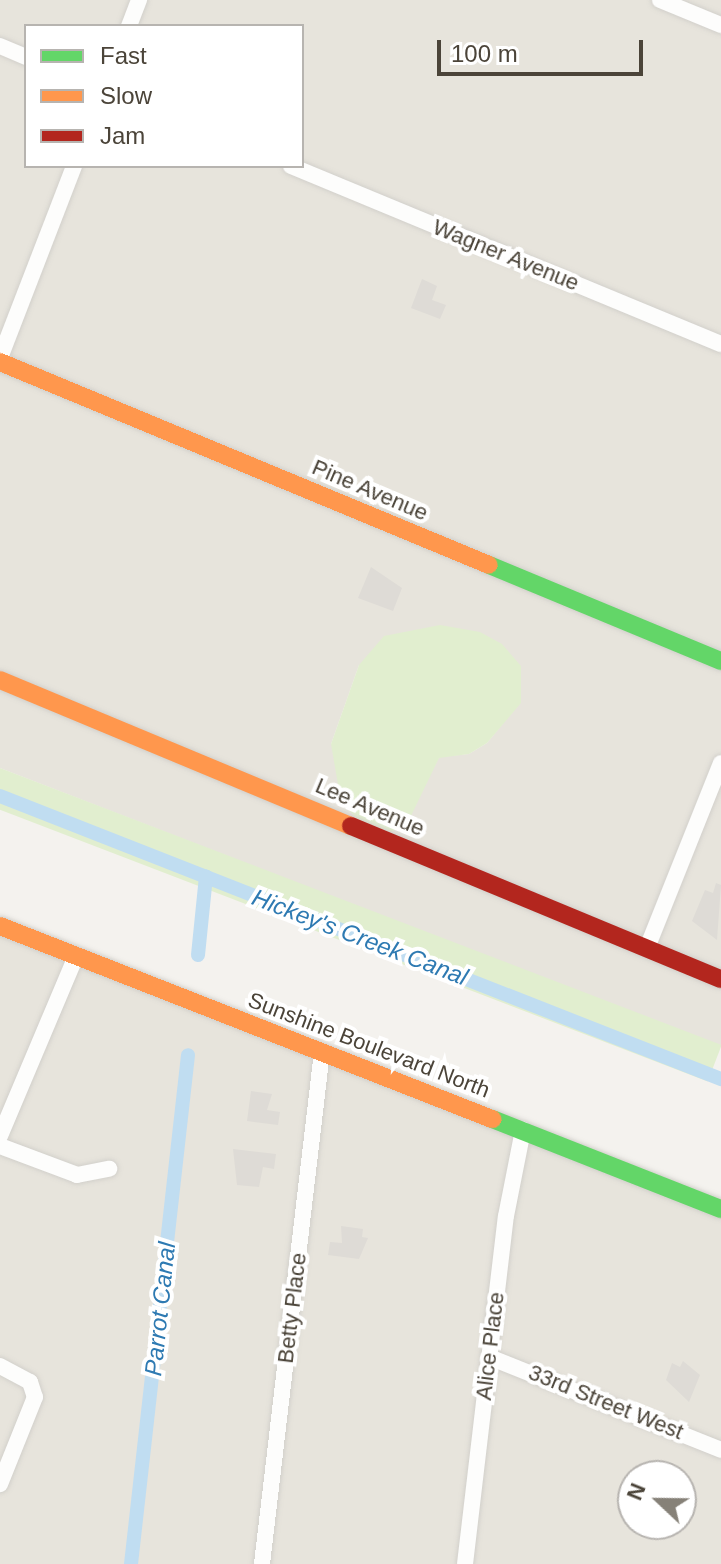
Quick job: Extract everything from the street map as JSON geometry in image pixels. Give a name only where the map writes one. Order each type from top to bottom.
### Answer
[{"type":"street","points":[[130,24],[139,0]]},
{"type":"street","points":[[660,0],[721,25]]},
{"type":"street","points":[[0,46],[24,56]]},
{"type":"street","points":[[0,360],[73,168]]},
{"type":"street","name":"Wagner Avenue","points":[[296,168],[721,344]]},
{"type":"street","name":"Pine Avenue","points":[[0,360],[721,661]]},
{"type":"street","name":"Lee Avenue","points":[[0,680],[721,979]]},
{"type":"street","points":[[647,948],[721,763]]},
{"type":"street","name":"Sunshine Boulevard North","points":[[0,926],[721,1209]]},
{"type":"street","points":[[0,1136],[76,956]]},
{"type":"street","name":"Betty Place","points":[[262,1564],[322,1052]]},
{"type":"street","name":"Alice Place","points":[[465,1564],[489,1357],[523,1130]]},
{"type":"street","points":[[0,1146],[69,1174],[109,1169]]},
{"type":"street","name":"33rd Street West","points":[[489,1357],[721,1450]]},
{"type":"street","points":[[0,1366],[30,1382],[35,1397],[0,1484]]},
{"type":"shaded area","points":[[0,0],[721,0],[721,1047],[0,768]],"holes":[[[359,665],[520,703],[487,743],[469,754],[439,757],[421,793],[331,744]]]},
{"type":"shaded area","points":[[0,933],[721,1216],[721,1564],[0,1564]]},
{"type":"green space","points":[[440,625],[480,632],[502,644],[521,666],[521,703],[487,743],[469,754],[439,758],[408,822],[391,832],[359,821],[341,802],[331,744],[359,665],[384,636]]},
{"type":"green space","points":[[0,768],[721,1045],[708,1081],[0,810]]},
{"type":"building","points":[[422,279],[437,286],[432,300],[446,305],[440,319],[411,308]]},
{"type":"building","points":[[371,567],[402,588],[393,611],[358,598]]},
{"type":"building","points":[[716,883],[721,885],[717,940],[692,921],[705,890],[713,893]]},
{"type":"building","points":[[251,1091],[272,1094],[267,1110],[280,1112],[278,1125],[247,1121]]},
{"type":"building","points":[[233,1149],[276,1154],[274,1169],[263,1167],[259,1187],[237,1185]]},
{"type":"building","points":[[341,1226],[363,1229],[362,1237],[368,1238],[359,1259],[328,1255],[330,1242],[342,1243]]},
{"type":"building","points":[[683,1361],[700,1375],[689,1402],[666,1380],[672,1363],[680,1367]]},
{"type":"waterway","name":"Hickey's Creek Canal","points":[[0,796],[721,1079]]},
{"type":"waterway","name":"Parrot Canal","points":[[198,955],[206,876]]},
{"type":"waterway","name":"Parrot Canal","points":[[131,1564],[188,1055]]},
{"type":"traffic: fast","points":[[489,565],[721,661]]},
{"type":"traffic: fast","points":[[492,1119],[721,1209]]},
{"type":"traffic: slow","points":[[0,362],[489,565]]},
{"type":"traffic: slow","points":[[0,680],[351,826]]},
{"type":"traffic: slow","points":[[0,926],[492,1119]]},
{"type":"traffic: jam","points":[[351,826],[721,979]]}]
